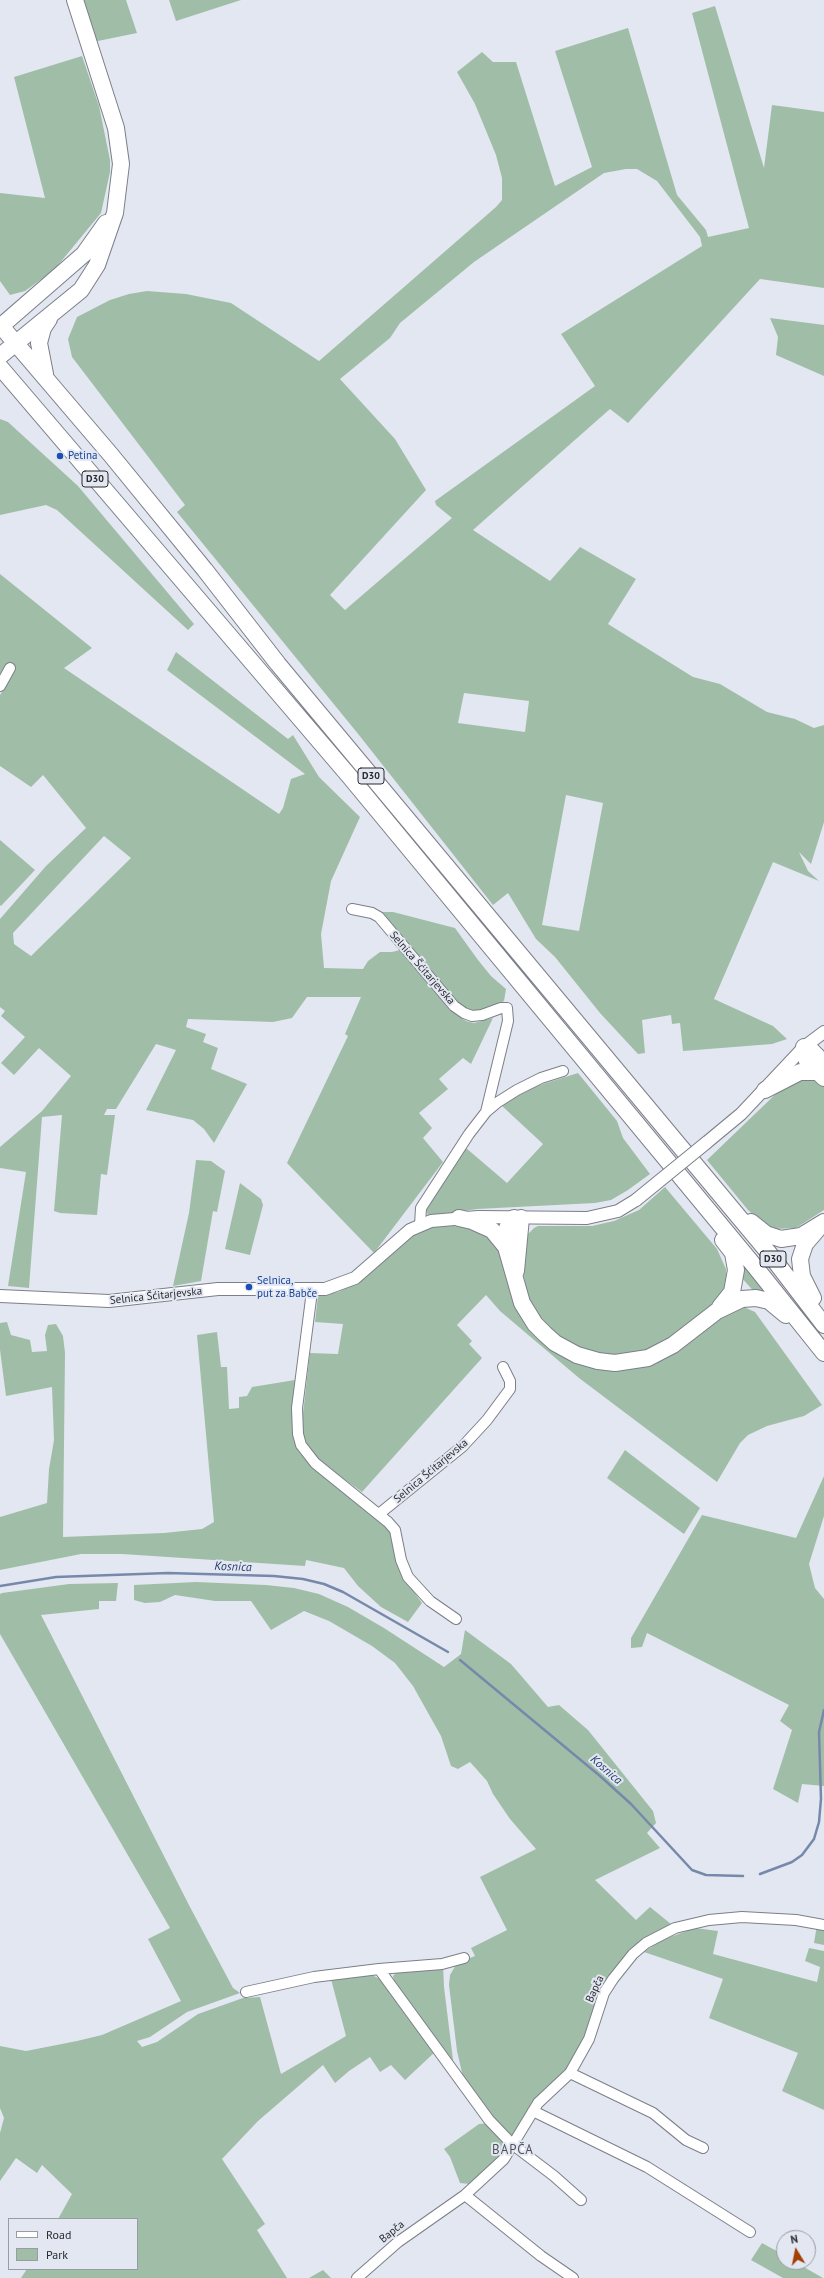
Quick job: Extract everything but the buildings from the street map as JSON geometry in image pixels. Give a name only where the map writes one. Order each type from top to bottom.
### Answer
[{"type":"main road","points":[[0,356],[81,290],[89,280],[105,245],[117,202],[120,164],[116,128],[75,0]]},
{"type":"main road","points":[[0,326],[84,254],[96,239],[117,202]]},
{"type":"main road","points":[[46,380],[39,343],[44,328],[54,311]]},
{"type":"main road","name":"D30","points":[[0,326],[111,455],[200,564],[278,664],[768,1252],[824,1325]]},
{"type":"main road","name":"D30","points":[[0,367],[309,729],[709,1211],[824,1353]]},
{"type":"main road","points":[[804,1048],[807,1062],[822,1071]]},
{"type":"main road","points":[[765,1090],[800,1072],[822,1071]]},
{"type":"main road","points":[[719,1195],[733,1204],[761,1231],[773,1237],[792,1238],[801,1236],[824,1222]]},
{"type":"main road","points":[[514,1278],[518,1218],[510,1221],[506,1230],[506,1247],[514,1278],[522,1303],[535,1324],[544,1334],[567,1351],[598,1361],[630,1362],[656,1355],[673,1346],[716,1311],[732,1292],[736,1270],[732,1253],[718,1233],[709,1211]]},
{"type":"main road","points":[[459,1218],[472,1221],[492,1230],[506,1247]]},
{"type":"main road","points":[[824,1222],[802,1251],[800,1266],[806,1286],[824,1314]]},
{"type":"main road","points":[[716,1311],[742,1299],[762,1299],[774,1304],[801,1331],[814,1340]]},
{"type":"street","points":[[0,686],[10,668]]},
{"type":"street","name":"Selnica Šćitarjevska","points":[[352,909],[372,913],[379,917],[454,1006],[464,1013],[472,1016],[482,1015],[501,1008],[507,1008],[508,1021],[486,1112]]},
{"type":"street","points":[[420,1225],[442,1219],[459,1218],[587,1218],[618,1211],[636,1200],[741,1114],[804,1048],[824,1032]]},
{"type":"street","name":"Selnica Šćitarjevska","points":[[0,1296],[109,1301],[218,1289],[325,1289],[355,1278],[400,1238],[420,1225],[421,1208],[469,1134],[486,1112],[516,1090],[541,1078],[564,1071]]},
{"type":"street","points":[[312,1290],[297,1408],[298,1434],[301,1445],[315,1462],[379,1514],[395,1530],[401,1560],[408,1577],[430,1601],[456,1619]]},
{"type":"street","name":"Selnica Šćitarjevska","points":[[379,1514],[463,1446],[487,1420],[510,1389],[510,1381],[503,1367]]},
{"type":"street","name":"Bapča","points":[[357,2278],[398,2242],[465,2195],[504,2159],[533,2111],[544,2097],[570,2073],[589,2039],[604,1993],[632,1954],[660,1934],[692,1924],[742,1917],[796,1920],[824,1925]]},
{"type":"street","points":[[246,1992],[322,1976],[379,1969],[442,1964],[464,1958]]},
{"type":"street","points":[[379,1969],[481,2108],[512,2144],[554,2176],[581,2200]]},
{"type":"street","points":[[570,2073],[653,2113],[686,2140],[703,2148]]},
{"type":"street","points":[[533,2111],[647,2167],[750,2232]]},
{"type":"street","points":[[465,2195],[542,2256],[573,2278]]},
{"type":"green space","points":[[79,0],[126,0],[137,33],[93,42]]},
{"type":"green space","points":[[169,0],[241,0],[176,21]]},
{"type":"green space","points":[[715,6],[764,168],[772,105],[824,112],[824,288],[760,279],[628,423],[610,409],[473,530],[550,581],[580,547],[636,579],[608,624],[693,677],[720,684],[767,712],[795,719],[814,728],[824,725],[824,822],[811,864],[799,852],[808,871],[819,881],[773,862],[714,999],[773,1026],[787,1039],[772,1044],[683,1051],[680,1023],[672,1024],[671,1015],[642,1020],[645,1053],[638,1054],[600,1013],[555,957],[536,939],[508,893],[493,905],[359,735],[177,512],[185,505],[72,357],[68,339],[77,317],[110,300],[129,294],[147,291],[186,294],[231,303],[319,361],[496,207],[502,200],[502,178],[496,155],[475,104],[457,72],[482,52],[493,62],[516,62],[555,186],[592,167],[555,51],[628,28],[677,195],[706,230],[708,237],[749,228],[692,13]],"holes":[[[626,169],[637,169],[657,181],[700,237],[702,246],[561,334],[595,386],[435,501],[436,505],[452,518],[345,610],[330,595],[426,490],[395,439],[340,379],[390,338],[400,323],[474,262],[604,173]],[[464,693],[529,701],[525,732],[458,723]],[[566,795],[603,803],[579,931],[542,925]]]},
{"type":"green space","points":[[82,56],[99,106],[110,160],[110,172],[101,213],[54,270],[25,291],[10,295],[0,281],[0,193],[45,198],[14,77]]},
{"type":"green space","points":[[770,318],[824,325],[824,376],[776,355],[778,337]]},
{"type":"green space","points":[[0,419],[8,422],[78,486],[194,624],[188,630],[57,510],[46,505],[0,515]]},
{"type":"green space","points":[[0,574],[92,648],[64,668],[279,814],[283,808],[291,779],[305,774],[167,670],[176,652],[288,739],[293,735],[319,777],[360,817],[331,881],[321,934],[324,968],[363,969],[368,961],[380,952],[400,950],[459,1016],[466,1021],[474,1023],[493,1018],[471,1064],[463,1058],[439,1079],[448,1089],[419,1113],[432,1128],[423,1138],[443,1162],[374,1253],[287,1163],[348,1036],[345,1034],[361,997],[307,997],[292,1018],[273,1022],[188,1019],[186,1027],[206,1034],[203,1042],[218,1048],[211,1069],[247,1084],[214,1143],[204,1129],[193,1120],[146,1110],[176,1050],[156,1044],[116,1109],[107,1109],[104,1115],[115,1115],[107,1175],[101,1174],[97,1215],[60,1213],[54,1211],[62,1115],[42,1117],[29,1288],[8,1286],[26,1172],[0,1168],[0,1147],[42,1111],[71,1076],[39,1048],[14,1075],[1,1063],[25,1037],[1,1016],[5,1011],[0,1007],[0,919],[46,866],[86,828],[43,775],[31,787],[0,766],[0,695],[15,670],[5,666],[0,674]],"holes":[[[104,836],[131,858],[31,956],[14,944],[13,933]]]},
{"type":"green space","points":[[0,840],[35,870],[1,906],[0,905]]},
{"type":"green space","points":[[393,912],[455,928],[491,976],[506,989],[504,1001],[488,1010],[473,1012],[462,1008],[380,913]]},
{"type":"green space","points":[[578,1073],[617,1121],[623,1138],[650,1174],[611,1200],[595,1203],[477,1209],[429,1216],[427,1213],[427,1207],[466,1148],[507,1183],[543,1144],[501,1105],[537,1086]]},
{"type":"green space","points":[[805,1076],[824,1083],[824,1210],[796,1228],[775,1229],[765,1225],[748,1210],[707,1160],[783,1087]]},
{"type":"green space","points":[[196,1160],[211,1161],[225,1171],[217,1212],[213,1211],[201,1281],[173,1286],[189,1213]]},
{"type":"green space","points":[[240,1183],[261,1199],[263,1205],[250,1255],[225,1249]]},
{"type":"green space","points":[[665,1187],[717,1249],[726,1269],[727,1293],[672,1340],[638,1355],[601,1355],[566,1343],[542,1321],[527,1295],[522,1265],[525,1237],[538,1226],[592,1226],[614,1221],[639,1210]]},
{"type":"green space","points":[[464,1224],[494,1237],[527,1322],[609,1369],[714,1320],[745,1302],[746,1308],[755,1312],[822,1405],[804,1416],[767,1426],[748,1435],[740,1443],[717,1482],[579,1378],[500,1311],[486,1295],[457,1325],[472,1341],[469,1344],[482,1358],[362,1492],[317,1459],[305,1444],[302,1435],[302,1422],[310,1353],[338,1354],[343,1324],[315,1322],[318,1295],[338,1292],[361,1281],[409,1237],[432,1226]]},
{"type":"green space","points":[[740,1263],[745,1264],[769,1293],[757,1295],[741,1277]]},
{"type":"green space","points":[[7,1322],[11,1335],[30,1340],[32,1352],[47,1351],[45,1335],[48,1325],[56,1324],[63,1336],[65,1353],[63,1537],[164,1533],[202,1529],[214,1522],[197,1335],[217,1332],[221,1367],[227,1367],[229,1409],[239,1408],[239,1397],[247,1396],[252,1387],[295,1380],[292,1419],[293,1435],[298,1451],[311,1466],[390,1530],[402,1575],[422,1603],[408,1622],[381,1607],[358,1586],[344,1568],[306,1560],[305,1566],[122,1554],[81,1554],[0,1570],[0,1517],[47,1503],[49,1469],[54,1440],[52,1387],[6,1396],[0,1350],[0,1323]]},
{"type":"green space","points":[[625,1450],[700,1508],[684,1534],[607,1478]]},
{"type":"green space","points":[[824,1476],[824,1516],[809,1564],[815,1588],[824,1599],[824,1786],[802,1784],[798,1803],[773,1789],[792,1730],[780,1721],[789,1705],[647,1633],[642,1647],[631,1648],[631,1638],[702,1515],[796,1538]]},
{"type":"green space","points":[[196,1582],[266,1585],[294,1588],[319,1594],[348,1607],[384,1628],[444,1667],[461,1654],[465,1630],[511,1664],[548,1707],[559,1705],[588,1730],[653,1811],[656,1823],[647,1833],[660,1848],[595,1880],[636,1920],[650,1907],[671,1924],[631,1953],[590,2024],[576,2056],[512,2139],[491,2119],[463,2077],[457,2051],[449,1985],[450,1975],[457,1963],[475,1956],[471,1948],[507,1930],[480,1877],[536,1849],[510,1819],[493,1794],[487,1781],[470,1762],[458,1769],[451,1766],[441,1736],[413,1686],[395,1663],[372,1646],[329,1621],[304,1611],[271,1630],[251,1601],[215,1601],[175,1595],[160,1602],[145,1603],[134,1600],[134,1585]]},
{"type":"green space","points":[[118,1583],[116,1601],[99,1601],[99,1609],[41,1615],[190,1907],[233,1988],[240,1993],[187,2012],[150,2037],[137,2041],[142,2047],[157,2042],[198,2014],[243,1998],[260,1997],[281,2074],[346,2036],[331,1979],[370,1974],[382,1980],[435,2052],[405,2080],[391,2065],[380,2072],[370,2057],[349,2071],[335,2083],[323,2065],[258,2121],[222,2159],[265,2224],[257,2230],[287,2278],[21,2278],[26,2270],[138,2270],[138,2218],[59,2218],[72,2194],[42,2165],[37,2173],[16,2158],[0,2181],[0,2133],[4,2118],[0,2108],[0,2046],[26,2051],[102,2035],[181,2001],[148,1939],[170,1928],[0,1634],[0,1594],[69,1584]]},
{"type":"green space","points":[[817,1925],[824,1927],[824,1945],[814,1943]]},
{"type":"green space","points":[[695,1928],[718,1931],[713,1954],[817,1982],[820,1967],[805,1961],[809,1948],[824,1951],[824,2110],[782,2091],[798,2053],[709,2018],[723,1979],[644,1952],[662,1940]]},
{"type":"green space","points":[[443,1965],[444,1987],[454,2068],[394,1982],[393,1976],[397,1972]]},
{"type":"green space","points":[[489,2123],[507,2144],[497,2159],[469,2184],[460,2183],[450,2157],[444,2149],[479,2124]]},
{"type":"green space","points":[[762,2243],[776,2251],[776,2270],[809,2270],[823,2278],[783,2278],[751,2260]]},
{"type":"green space","points":[[323,2270],[331,2278],[309,2278]]},
{"type":"waterway","name":"Kosnica","points":[[0,1586],[56,1577],[168,1573],[274,1576],[303,1579],[324,1584],[343,1592],[448,1652]]},
{"type":"waterway","name":"Kosnica","points":[[460,1660],[600,1776],[631,1804],[692,1870],[706,1875],[743,1876]]},
{"type":"waterway","name":"Kosnica","points":[[760,1874],[792,1862],[802,1855],[814,1839],[819,1822],[821,1799],[819,1732],[824,1710]]},
{"type":"place","name":"Petina","points":[[60,456]]},
{"type":"place","name":"Selnica, put za Babče","points":[[249,1287]]},
{"type":"district","name":"BAPČA","points":[[513,2150]]}]
